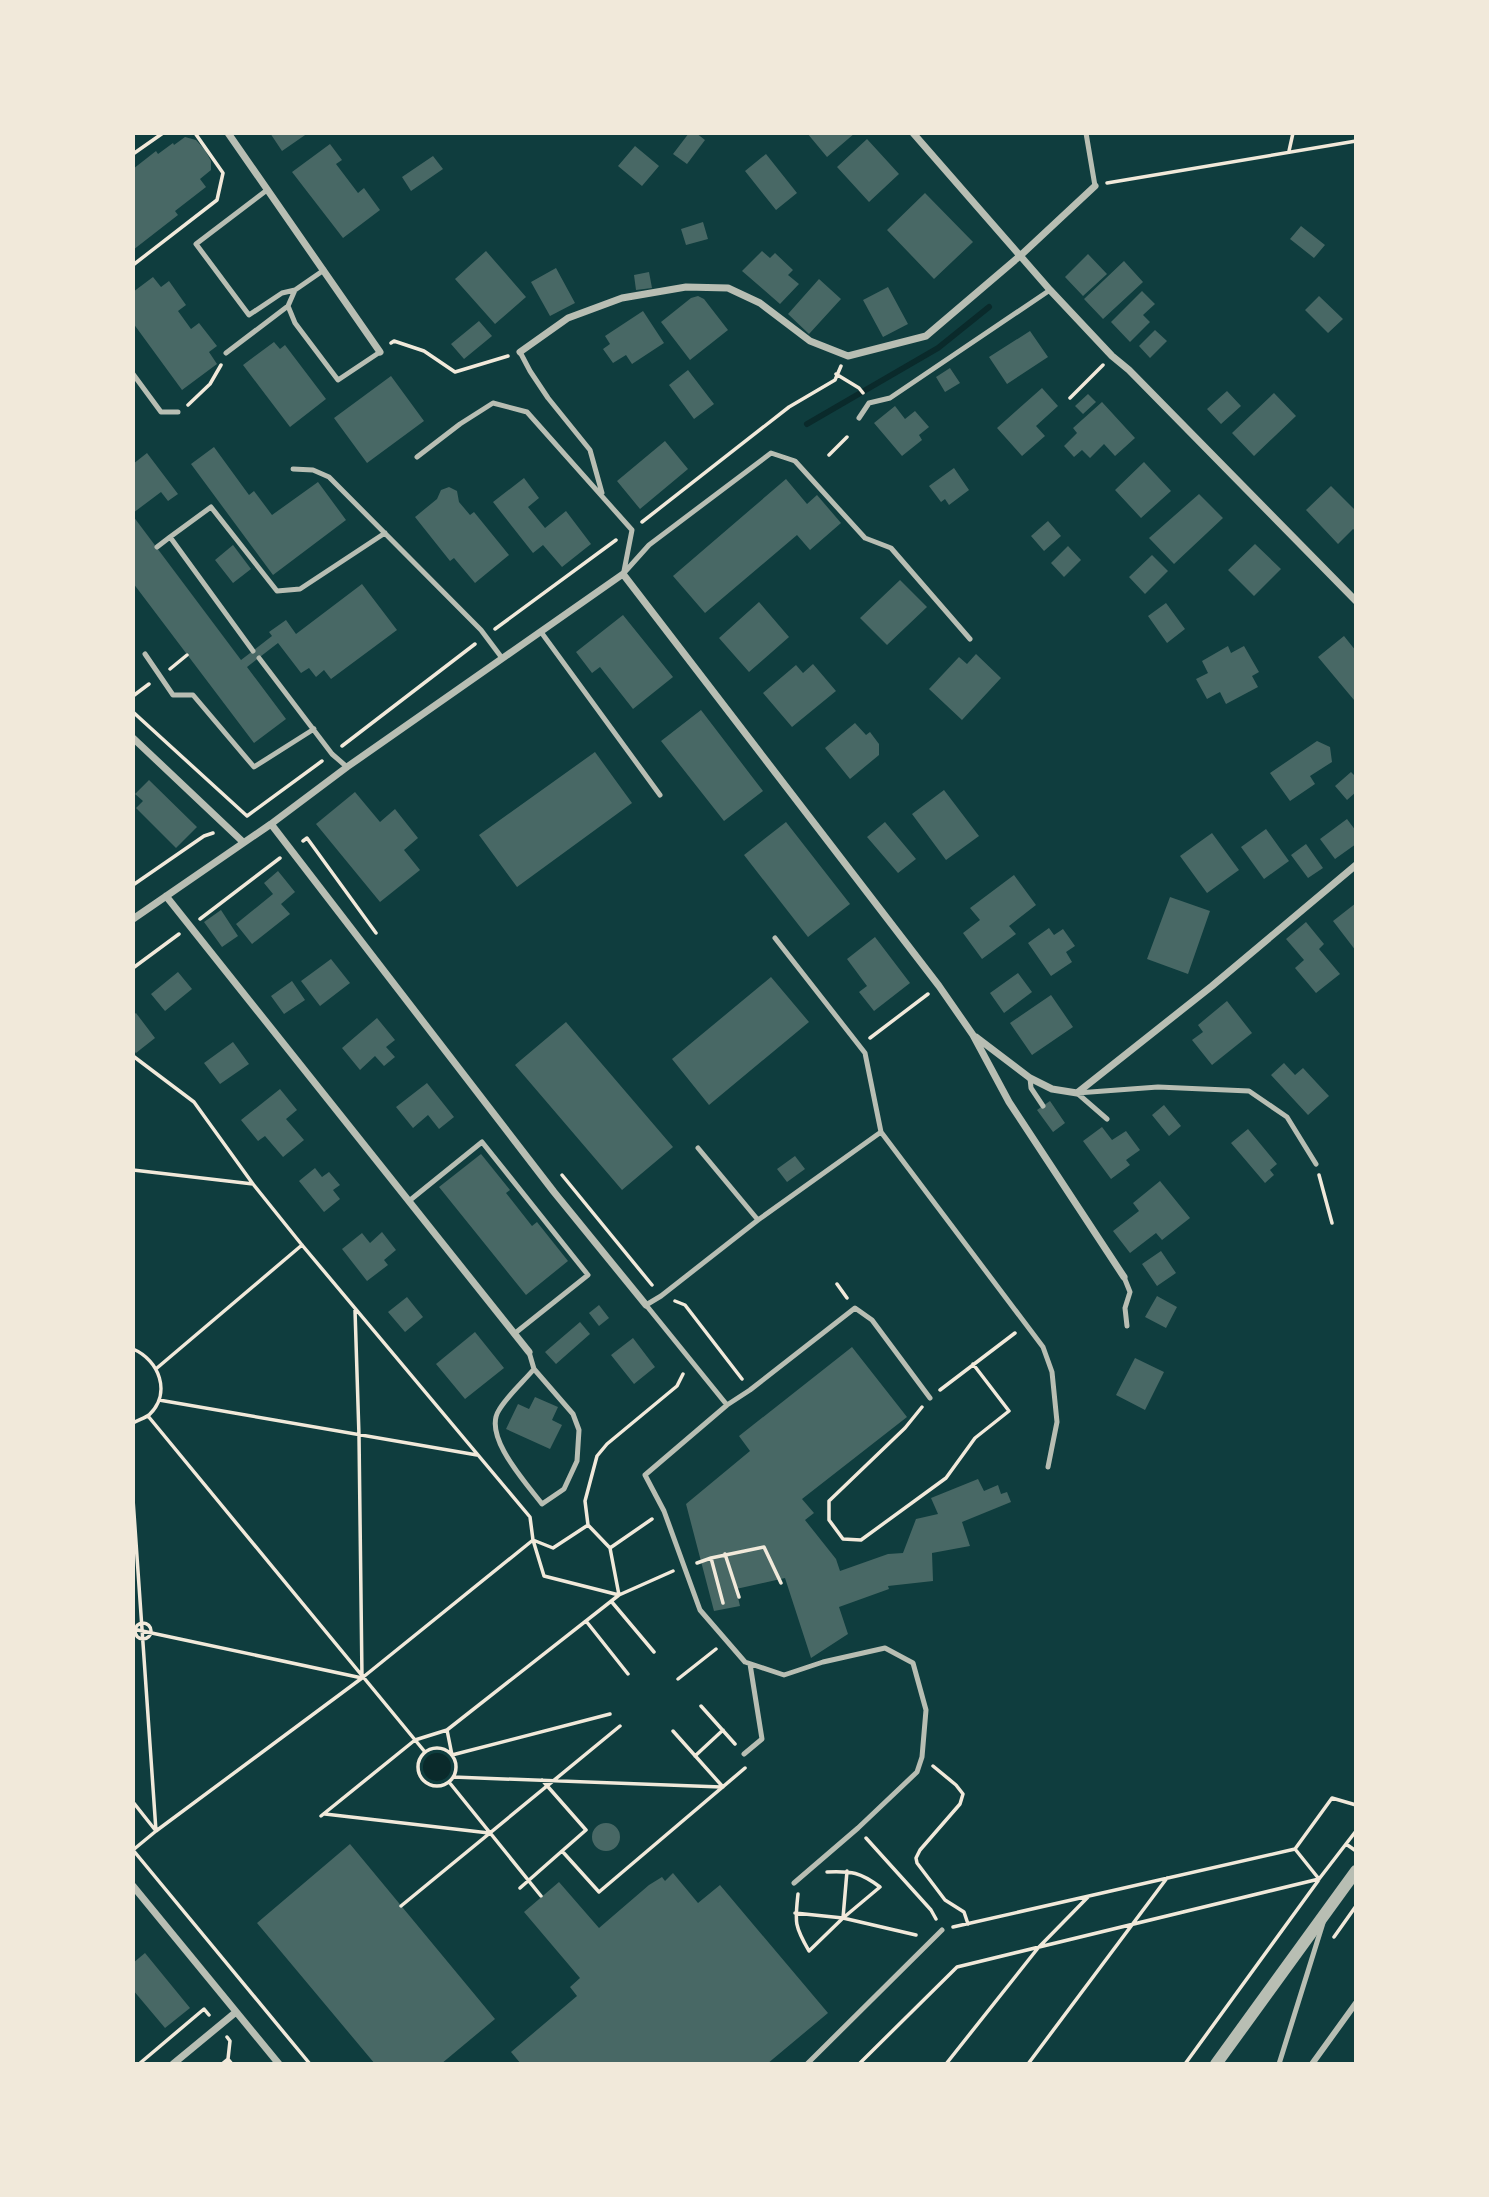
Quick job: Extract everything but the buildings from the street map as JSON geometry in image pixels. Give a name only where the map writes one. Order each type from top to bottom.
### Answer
[{"type":"street","points":[[228,133],[380,352]]},
{"type":"street","points":[[912,133],[1112,356],[1356,601]]},
{"type":"street","points":[[520,352],[569,318],[622,298],[686,287],[728,288],[760,303],[810,341],[848,356],[926,336],[1021,255],[1095,186]]},
{"type":"street","points":[[133,919],[623,574],[939,986],[973,1035],[1009,1102],[1125,1277]]},
{"type":"street","points":[[133,738],[243,842]]},
{"type":"street","points":[[271,824],[554,1192],[646,1305]]},
{"type":"street","points":[[973,1035],[1030,1078],[1052,1089],[1077,1093],[1212,986],[1356,865]]},
{"type":"street","points":[[166,896],[528,1352]]},
{"type":"street","points":[[1216,2064],[1356,1871]]},
{"type":"street","points":[[133,1886],[279,2064]]},
{"type":"street","points":[[1312,2064],[1356,2003]]},
{"type":"street","points":[[173,2064],[236,2012]]},
{"type":"lane","points":[[1086,133],[1095,186]]},
{"type":"lane","points":[[267,190],[196,244],[249,315],[282,293],[295,290],[324,270]]},
{"type":"lane","points":[[226,353],[288,306],[295,290]]},
{"type":"lane","points":[[859,418],[869,403],[890,398],[1050,290]]},
{"type":"lane","points":[[288,306],[295,323],[338,380],[380,352]]},
{"type":"lane","points":[[520,352],[548,398],[590,450],[603,496]]},
{"type":"lane","points":[[133,374],[161,412],[177,412]]},
{"type":"lane","points":[[417,457],[493,403],[527,412],[632,530],[623,574]]},
{"type":"lane","points":[[623,574],[649,545],[772,453],[795,461],[865,538],[891,548],[970,639]]},
{"type":"lane","points":[[293,469],[313,470],[329,477],[481,630],[502,658]]},
{"type":"lane","points":[[157,547],[211,507],[277,591],[300,589],[385,533]]},
{"type":"lane","points":[[170,537],[253,651]]},
{"type":"lane","points":[[541,632],[660,795]]},
{"type":"lane","points":[[145,654],[173,695],[193,695],[254,767],[314,729]]},
{"type":"lane","points":[[259,658],[332,754],[347,767]]},
{"type":"lane","points":[[775,937],[866,1053],[881,1132],[1043,1347],[1052,1372],[1057,1422],[1048,1467]]},
{"type":"lane","points":[[1030,1078],[1031,1088],[1043,1106]]},
{"type":"lane","points":[[1077,1093],[1158,1087],[1249,1091],[1287,1117],[1316,1164]]},
{"type":"lane","points":[[1077,1093],[1107,1119]]},
{"type":"lane","points":[[727,1405],[646,1305],[881,1132]]},
{"type":"lane","points":[[409,1201],[482,1142],[589,1275],[514,1334]]},
{"type":"lane","points":[[698,1148],[758,1220]]},
{"type":"lane","points":[[1125,1277],[1130,1292],[1125,1308],[1127,1326]]},
{"type":"lane","points":[[794,1883],[917,1772],[922,1756],[926,1710],[913,1663],[885,1648],[823,1662],[784,1675],[745,1662],[700,1610],[664,1511],[645,1475],[727,1405],[855,1307],[872,1320],[930,1398]]},
{"type":"lane","points":[[528,1352],[534,1369],[573,1414],[579,1430],[577,1461],[564,1489],[542,1504],[502,1449],[495,1427],[497,1412],[534,1369]]},
{"type":"lane","points":[[744,1754],[762,1739],[750,1664]]},
{"type":"lane","points":[[1279,2064],[1326,1912]]},
{"type":"lane","points":[[807,2064],[943,1930]]},
{"type":"path","points":[[133,154],[163,133]]},
{"type":"path","points":[[133,265],[217,200],[223,173],[195,133]]},
{"type":"path","points":[[1289,150],[1293,133]]},
{"type":"path","points":[[1095,186],[1289,150],[1356,141]]},
{"type":"path","points":[[394,341],[424,351],[455,372],[520,352]]},
{"type":"path","points":[[177,412],[210,384],[226,353]]},
{"type":"path","points":[[653,514],[789,407],[835,380],[848,356]]},
{"type":"path","points":[[1070,398],[1112,356]]},
{"type":"path","points":[[836,374],[859,388]]},
{"type":"path","points":[[829,455],[846,437]]},
{"type":"path","points":[[133,712],[247,816],[614,541]]},
{"type":"path","points":[[133,885],[204,836]]},
{"type":"path","points":[[133,968],[307,838],[380,939]]},
{"type":"path","points":[[860,1046],[939,986]]},
{"type":"path","points":[[134,1058],[194,1102],[253,1184],[302,1245],[530,1517],[533,1540],[544,1576],[619,1595]]},
{"type":"path","points":[[1316,1164],[1332,1223]]},
{"type":"path","points":[[133,1171],[253,1184]]},
{"type":"path","points":[[562,1175],[661,1296],[685,1305],[750,1390]]},
{"type":"path","points":[[157,1368],[302,1245]]},
{"type":"path","points":[[355,1308],[362,1678]]},
{"type":"path","points":[[973,1364],[1009,1411],[975,1438],[946,1478],[861,1540],[843,1539],[830,1520],[829,1501],[905,1428],[930,1398],[973,1364],[1026,1325]]},
{"type":"path","points":[[133,1349],[145,1354],[157,1368],[161,1384],[159,1400],[148,1416],[133,1423]]},
{"type":"path","points":[[619,1595],[610,1548],[588,1525],[585,1501],[597,1456],[607,1444],[677,1386],[690,1362]]},
{"type":"path","points":[[159,1400],[477,1455]]},
{"type":"path","points":[[148,1416],[425,1752]]},
{"type":"path","points":[[133,1499],[156,1831]]},
{"type":"path","points":[[610,1548],[664,1511]]},
{"type":"path","points":[[533,1540],[553,1548],[588,1525]]},
{"type":"path","points":[[310,2064],[133,1850],[362,1678],[533,1540]]},
{"type":"path","points":[[693,1564],[725,1554],[764,1547],[781,1583]]},
{"type":"path","points":[[725,1554],[739,1597]]},
{"type":"path","points":[[710,1558],[723,1603]]},
{"type":"path","points":[[490,1833],[323,1815],[415,1740],[447,1730],[619,1595],[673,1571]]},
{"type":"path","points":[[611,1601],[654,1652]]},
{"type":"path","points":[[586,1621],[628,1674]]},
{"type":"path","points":[[142,1624],[148,1626],[150,1633]]},
{"type":"path","points":[[134,1629],[142,1624]]},
{"type":"path","points":[[134,1629],[362,1678]]},
{"type":"path","points":[[134,1629],[136,1636],[143,1639],[150,1633]]},
{"type":"path","points":[[678,1679],[726,1641]]},
{"type":"path","points":[[562,1851],[599,1892],[751,1763],[702,1706]]},
{"type":"path","points":[[447,1730],[452,1755],[455,1762],[453,1777],[442,1786],[427,1784],[422,1779],[418,1765],[425,1752],[439,1748],[452,1755],[610,1714]]},
{"type":"path","points":[[401,1906],[620,1726]]},
{"type":"path","points":[[695,1756],[723,1730]]},
{"type":"path","points":[[673,1731],[723,1787]]},
{"type":"path","points":[[922,1756],[963,1794],[960,1804],[920,1850],[916,1863],[944,1900],[964,1912],[968,1924]]},
{"type":"path","points":[[453,1777],[723,1787]]},
{"type":"path","points":[[520,1888],[586,1830],[542,1780]]},
{"type":"path","points":[[449,1782],[541,1896]]},
{"type":"path","points":[[794,1913],[843,1918],[914,1936],[1295,1849],[1332,1798],[1356,1805]]},
{"type":"path","points":[[133,1802],[156,1831]]},
{"type":"path","points":[[858,1828],[931,1910],[943,1930]]},
{"type":"path","points":[[1185,2064],[1356,1831]]},
{"type":"path","points":[[1346,1844],[1356,1851]]},
{"type":"path","points":[[1295,1849],[1319,1879]]},
{"type":"path","points":[[794,1883],[798,1895],[794,1913],[799,1933],[809,1951],[880,1887],[864,1875],[846,1871],[828,1873],[812,1867]]},
{"type":"path","points":[[843,1918],[846,1871]]},
{"type":"path","points":[[1028,2064],[1167,1878]]},
{"type":"path","points":[[859,2064],[957,1968],[1319,1879]]},
{"type":"path","points":[[946,2064],[1038,1948],[1090,1896]]},
{"type":"path","points":[[139,2064],[204,2009]]},
{"type":"path","points":[[222,2064],[228,2059]]},
{"type":"water","points":[[437,1753],[447,1757],[451,1767],[447,1777],[437,1781],[427,1777],[423,1767],[427,1757]]},
{"type":"waterway","points":[[807,424],[938,348],[989,307]]}]
